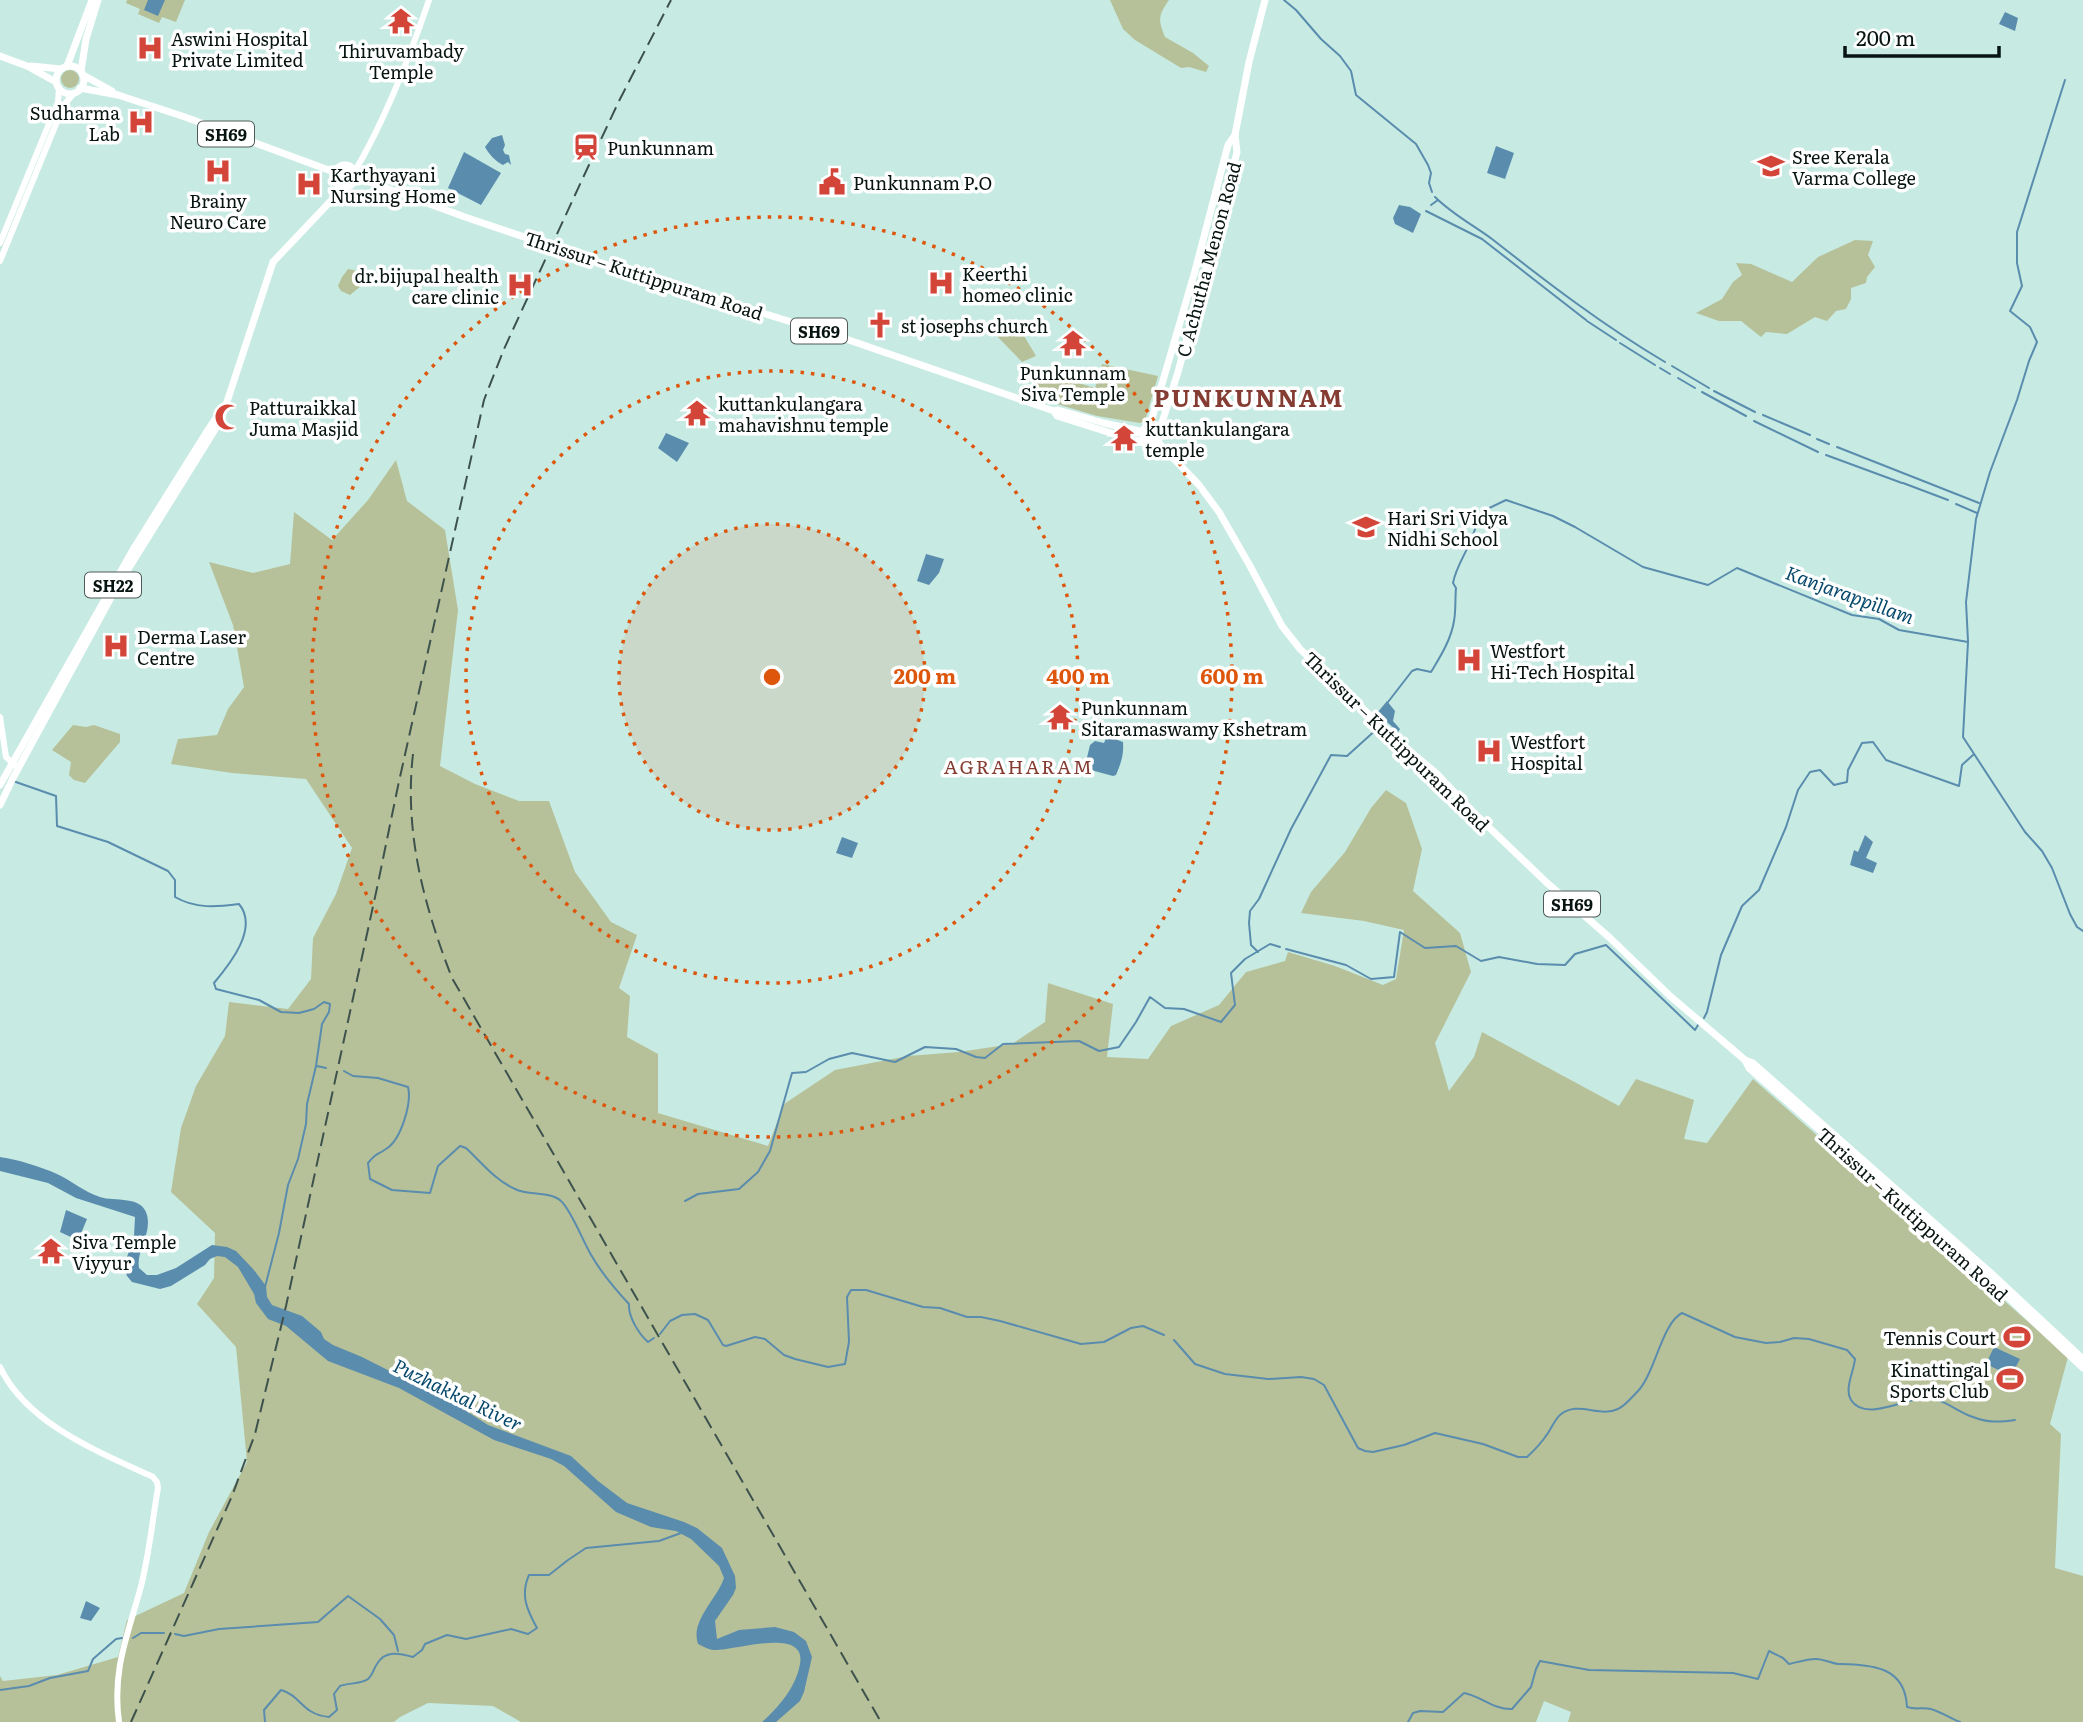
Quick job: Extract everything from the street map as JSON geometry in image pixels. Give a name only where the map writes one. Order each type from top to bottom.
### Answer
[{"type":"main road","points":[[0,261],[64,105],[84,80],[82,73],[92,0]]},
{"type":"main road","points":[[0,243],[58,102],[58,72],[64,68],[98,0]]},
{"type":"main road","points":[[334,172],[337,184],[344,187],[351,185],[421,26],[429,0]]},
{"type":"main road","points":[[1235,135],[1249,62],[1265,0]]},
{"type":"main road","name":"SH69","points":[[0,56],[27,66],[66,93],[77,91],[118,95],[334,172],[340,166],[350,166],[355,176]]},
{"type":"main road","name":"SH69","points":[[27,66],[74,67],[118,95]]},
{"type":"main road","name":"C Achutha Menon Road","points":[[1150,425],[1227,149],[1235,135]]},
{"type":"main road","name":"C Achutha Menon Road","points":[[1160,429],[1237,152],[1235,135]]},
{"type":"main road","name":"Thrissur – Kuttippuram Road","points":[[355,176],[592,260],[832,335],[1054,411],[1104,423],[1145,435],[1152,442],[1157,441],[1199,485],[1219,512],[1282,626],[1321,670],[1436,773],[1506,844],[1670,996],[1745,1060],[1753,1063],[1982,1265],[2083,1359]]},
{"type":"main road","name":"SH22","points":[[0,805],[4,782],[114,592],[221,420],[273,262],[344,187]]},
{"type":"main road","points":[[1145,435],[1150,425],[1156,425],[1160,429],[1157,441]]},
{"type":"main road","points":[[0,717],[4,750],[15,765]]},
{"type":"main road","name":"Thrissur – Kuttippuram Road","points":[[1745,1060],[1749,1068],[1984,1275],[2083,1368]]},
{"type":"main road","points":[[0,1367],[19,1397],[75,1440],[153,1477],[157,1482],[142,1577],[119,1662],[116,1703],[119,1722]]},
{"type":"green space","points":[[127,0],[185,0],[176,22],[162,17],[159,23],[138,14],[140,9],[126,3]]},
{"type":"green space","points":[[1110,0],[1169,0],[1160,18],[1165,37],[1209,66],[1206,72],[1189,67],[1181,68],[1135,40],[1123,29]]},
{"type":"green space","points":[[70,70],[76,73],[79,79],[76,85],[70,88],[64,85],[61,79],[64,73]]},
{"type":"green space","points":[[1855,240],[1873,241],[1868,255],[1875,267],[1866,283],[1851,288],[1851,299],[1846,309],[1836,311],[1827,321],[1815,317],[1787,334],[1766,332],[1761,337],[1741,321],[1719,321],[1696,313],[1722,299],[1733,282],[1742,275],[1736,263],[1751,264],[1792,282],[1818,257]]},
{"type":"green space","points":[[348,269],[359,271],[365,278],[361,286],[350,295],[341,291],[338,286]]},
{"type":"green space","points":[[1020,329],[1036,356],[1022,362],[991,330]]},
{"type":"green space","points":[[1102,364],[1158,376],[1145,421],[1140,423],[1097,416],[1044,400],[1033,381],[1032,369],[1095,388]]},
{"type":"green space","points":[[396,460],[407,501],[445,530],[458,610],[440,766],[475,784],[519,801],[549,801],[575,872],[611,922],[637,935],[619,988],[630,996],[627,1037],[658,1054],[658,1113],[768,1146],[784,1104],[835,1070],[908,1056],[1012,1044],[1045,1022],[1048,983],[1113,1004],[1107,1057],[1148,1059],[1171,1026],[1219,1005],[1246,972],[1285,961],[1288,952],[1335,966],[1383,985],[1396,979],[1404,930],[1364,921],[1301,913],[1311,892],[1345,852],[1371,808],[1386,790],[1406,803],[1422,849],[1413,891],[1460,933],[1471,972],[1435,1043],[1449,1091],[1474,1057],[1482,1032],[1619,1106],[1636,1079],[1694,1100],[1684,1139],[1707,1143],[1753,1079],[2068,1357],[2050,1424],[2061,1434],[2055,1568],[2083,1576],[2083,1722],[1568,1722],[1571,1712],[1544,1701],[1536,1722],[521,1722],[493,1706],[428,1703],[394,1722],[0,1722],[0,1676],[3,1681],[57,1675],[118,1657],[127,1620],[184,1593],[209,1532],[247,1462],[236,1347],[197,1304],[214,1278],[215,1233],[171,1192],[181,1128],[196,1086],[225,1036],[229,1002],[288,1009],[311,979],[313,938],[336,894],[352,848],[306,779],[232,773],[171,764],[178,739],[217,735],[228,709],[244,687],[233,625],[209,562],[253,573],[290,564],[294,512],[332,540],[368,500]]},
{"type":"green space","points":[[73,725],[94,725],[120,734],[120,742],[85,783],[74,780],[69,775],[71,762],[52,750]]},
{"type":"water","points":[[148,0],[165,0],[158,16],[144,10]]},
{"type":"water","points":[[2005,12],[2018,18],[2015,31],[1999,24]]},
{"type":"water","points":[[502,135],[505,145],[503,150],[509,155],[511,165],[508,162],[503,165],[498,162],[485,147],[492,138]]},
{"type":"water","points":[[1496,146],[1514,153],[1505,179],[1487,173]]},
{"type":"water","points":[[464,152],[501,173],[481,205],[448,188]]},
{"type":"water","points":[[1399,205],[1410,207],[1421,214],[1413,233],[1395,224],[1393,218]]},
{"type":"water","points":[[666,433],[689,443],[677,462],[658,448]]},
{"type":"water","points":[[926,554],[944,559],[939,573],[929,585],[917,581]]},
{"type":"water","points":[[1387,701],[1395,711],[1393,721],[1400,729],[1398,732],[1377,713]]},
{"type":"water","points":[[1107,736],[1123,742],[1121,763],[1113,776],[1087,769],[1085,766],[1090,745],[1095,741],[1104,743]]},
{"type":"water","points":[[1865,835],[1873,842],[1866,858],[1877,863],[1873,873],[1850,865],[1854,850],[1858,852]]},
{"type":"water","points":[[842,837],[858,843],[852,858],[836,853]]},
{"type":"water","points":[[0,1157],[50,1171],[100,1197],[140,1204],[148,1222],[139,1268],[147,1275],[157,1275],[176,1268],[212,1245],[236,1251],[266,1286],[267,1297],[272,1305],[302,1316],[333,1345],[457,1405],[488,1425],[571,1456],[627,1503],[697,1528],[722,1548],[735,1576],[736,1588],[733,1595],[715,1621],[717,1639],[739,1630],[775,1627],[794,1632],[806,1641],[812,1657],[800,1701],[776,1722],[762,1722],[780,1703],[795,1681],[800,1664],[799,1652],[792,1646],[766,1643],[713,1650],[698,1644],[701,1619],[724,1578],[719,1566],[691,1539],[676,1531],[651,1527],[616,1512],[564,1466],[551,1459],[494,1440],[399,1388],[328,1361],[286,1326],[268,1319],[256,1303],[254,1294],[238,1267],[225,1257],[210,1259],[171,1286],[160,1289],[132,1282],[124,1266],[134,1236],[135,1217],[76,1198],[48,1183],[0,1171]]},
{"type":"water","points":[[66,1210],[87,1219],[77,1240],[60,1232]]},
{"type":"water","points":[[1994,1347],[2020,1359],[2011,1376],[1986,1364]]},
{"type":"water","points":[[86,1601],[100,1608],[91,1621],[80,1618]]},
{"type":"waterway","points":[[1284,0],[1340,56],[1351,71],[1356,95],[1416,144],[1431,173],[1429,183],[1432,192]]},
{"type":"waterway","points":[[1968,641],[1966,602],[1976,519],[2037,342],[2030,327],[2010,311],[2022,286],[2017,263],[2017,232],[2065,80]]},
{"type":"waterway","points":[[1435,197],[1577,304],[1665,362]]},
{"type":"waterway","points":[[1431,205],[1438,200]]},
{"type":"waterway","points":[[1426,211],[1482,239],[1586,320]]},
{"type":"waterway","points":[[1587,321],[1616,340]]},
{"type":"waterway","points":[[1620,343],[1655,365]]},
{"type":"waterway","points":[[1672,366],[1709,388]]},
{"type":"waterway","points":[[1660,368],[1670,374]]},
{"type":"waterway","points":[[1678,378],[1695,388]]},
{"type":"waterway","points":[[1714,391],[1755,412]]},
{"type":"waterway","points":[[1702,392],[1746,416]]},
{"type":"waterway","points":[[1763,415],[1810,435]]},
{"type":"waterway","points":[[1754,421],[1818,452]]},
{"type":"waterway","points":[[1817,439],[1829,444]]},
{"type":"waterway","points":[[1837,447],[1979,503]]},
{"type":"waterway","points":[[1826,455],[1902,483]]},
{"type":"waterway","points":[[1903,483],[1948,500]]},
{"type":"waterway","name":"Kanjarappillam","points":[[1388,702],[1412,671],[1417,669],[1431,672],[1453,628],[1456,588],[1454,577],[1481,512],[1506,500],[1553,516],[1643,567],[1708,585],[1737,568],[1852,615],[1879,619],[1899,630],[1968,642],[1963,737],[2025,832],[2042,851],[2052,868],[2070,914],[2077,927],[2083,931]]},
{"type":"waterway","points":[[1956,504],[1977,513]]},
{"type":"waterway","points":[[1258,952],[1251,945],[1250,911],[1259,899],[1291,829],[1331,755],[1347,756],[1378,728]]},
{"type":"waterway","points":[[1704,1018],[1721,955],[1742,906],[1759,890],[1786,827],[1798,790],[1810,772],[1820,770],[1834,785],[1847,782],[1848,770],[1862,743],[1873,742],[1886,760],[1959,786],[1962,765],[1973,755]]},
{"type":"waterway","points":[[13,781],[56,796],[57,826],[108,842],[168,871],[175,880],[175,897],[198,905],[239,904],[246,924],[244,935],[234,956],[214,983],[216,989],[259,1000],[281,1012],[299,1013],[314,1009],[324,1002],[330,1004],[322,1024],[298,1159],[288,1185],[265,1287]]},
{"type":"waterway","points":[[1286,949],[1346,965],[1371,979],[1394,977],[1400,932],[1425,948],[1456,946],[1481,961],[1499,957],[1537,964],[1565,965],[1575,954],[1606,945],[1695,1030],[1698,1025]]},
{"type":"waterway","points":[[685,1201],[698,1194],[739,1189],[758,1172],[770,1151],[792,1073],[806,1072],[829,1059],[852,1053],[895,1062],[925,1047],[956,1049],[985,1058],[1003,1044],[1079,1041],[1099,1051],[1119,1047],[1150,997],[1165,1008],[1184,1009],[1221,1022],[1235,1005],[1231,973],[1245,959],[1270,944],[1280,947]]},
{"type":"waterway","points":[[317,1066],[326,1068]]},
{"type":"waterway","points":[[344,1071],[353,1076],[378,1078],[408,1087],[408,1102],[401,1130],[391,1144],[368,1163],[370,1179],[392,1190],[430,1193],[438,1166],[460,1146],[466,1148],[508,1185],[521,1191],[556,1198],[569,1211],[598,1266],[629,1304],[632,1320],[638,1330],[648,1342],[654,1338]]},
{"type":"waterway","points":[[660,1334],[670,1321],[682,1315],[695,1314],[708,1320],[723,1345],[755,1337],[765,1339],[784,1355],[795,1359],[828,1367],[845,1364],[849,1342],[847,1297],[851,1290],[866,1290],[923,1307],[1000,1321],[1081,1344],[1104,1342],[1131,1328],[1143,1326],[1164,1335]]},
{"type":"waterway","points":[[1174,1340],[1195,1364],[1225,1374],[1268,1379],[1314,1379],[1324,1385],[1358,1448],[1373,1452],[1404,1445],[1435,1433],[1483,1444],[1518,1457],[1527,1457],[1558,1416],[1567,1411],[1581,1409],[1603,1412],[1626,1404],[1644,1383],[1669,1327],[1682,1313],[1735,1337],[1766,1343],[1794,1338],[1809,1339],[1847,1350],[1855,1359],[1849,1396],[1857,1406],[1865,1409],[1885,1408],[1915,1399],[1930,1398],[1983,1420],[2015,1420]]},
{"type":"waterway","points":[[265,1722],[264,1710],[281,1690],[293,1696],[307,1709],[329,1717],[337,1710],[334,1694],[340,1686],[368,1679],[384,1656],[398,1654],[413,1657],[425,1644],[447,1635],[466,1639],[511,1629],[528,1634],[537,1628],[525,1596],[529,1575],[549,1575],[586,1548],[659,1541],[681,1533]]},
{"type":"waterway","points":[[175,1634],[184,1636],[219,1629],[318,1622],[348,1596],[380,1619],[394,1635],[398,1651]]},
{"type":"waterway","points":[[133,1638],[141,1633],[164,1633]]},
{"type":"waterway","points":[[0,1690],[29,1686],[50,1678],[88,1671],[93,1659],[116,1639],[122,1638]]},
{"type":"waterway","points":[[1408,1722],[1413,1713],[1443,1712],[1464,1693],[1499,1707],[1512,1709],[1531,1687],[1540,1661],[1589,1670],[1733,1673],[1758,1679],[1769,1651],[1789,1664],[1819,1659],[1884,1670],[1900,1683],[1907,1707],[1931,1709],[1960,1722]]},
{"type":"railway","points":[[131,1722],[232,1496],[255,1434],[286,1306],[484,400],[504,349],[581,182],[671,0]]},
{"type":"railway","points":[[413,754],[411,812],[414,840],[425,896],[452,978],[881,1722]]},
{"type":"place","name":"Thiruvambady Temple","points":[[401,21]]},
{"type":"place","name":"Aswini Hospital Private Limited","points":[[150,48]]},
{"type":"place","name":"Sudharma Lab","points":[[141,122]]},
{"type":"place","name":"Punkunnam","points":[[586,147]]},
{"type":"place","name":"Sree Kerala Varma College","points":[[1771,166]]},
{"type":"place","name":"Brainy Neuro Care","points":[[218,171]]},
{"type":"place","name":"Punkunnam P.O","points":[[832,182]]},
{"type":"place","name":"Karthyayani Nursing Home","points":[[309,184]]},
{"type":"place","name":"Keerthi homeo clinic","points":[[941,283]]},
{"type":"place","name":"dr.bijupal health care clinic","points":[[520,285]]},
{"type":"place","name":"st josephs church","points":[[880,325]]},
{"type":"place","name":"Punkunnam Siva Temple","points":[[1073,343]]},
{"type":"place","name":"kuttankulangara mahavishnu temple","points":[[697,413]]},
{"type":"place","name":"Patturaikkal Juma Masjid","points":[[228,417]]},
{"type":"place","name":"kuttankulangara temple","points":[[1124,438]]},
{"type":"place","name":"Hari Sri Vidya Nidhi School","points":[[1366,527]]},
{"type":"place","name":"Derma Laser Centre","points":[[116,646]]},
{"type":"place","name":"Westfort Hi-Tech Hospital","points":[[1469,660]]},
{"type":"place","name":"Punkunnam Sitaramaswamy Kshetram","points":[[1060,717]]},
{"type":"place","name":"Westfort Hospital","points":[[1489,751]]},
{"type":"place","name":"Siva Temple Viyyur","points":[[51,1251]]},
{"type":"place","name":"Tennis Court","points":[[2017,1337]]},
{"type":"place","name":"Kinattingal Sports Club","points":[[2010,1379]]},
{"type":"district","name":"PUNKUNNAM","points":[[1249,396]]},
{"type":"district","name":"AGRAHARAM","points":[[1019,766]]},
{"type":"water label","name":"Puzhakkal River","points":[[458,1394]]}]
